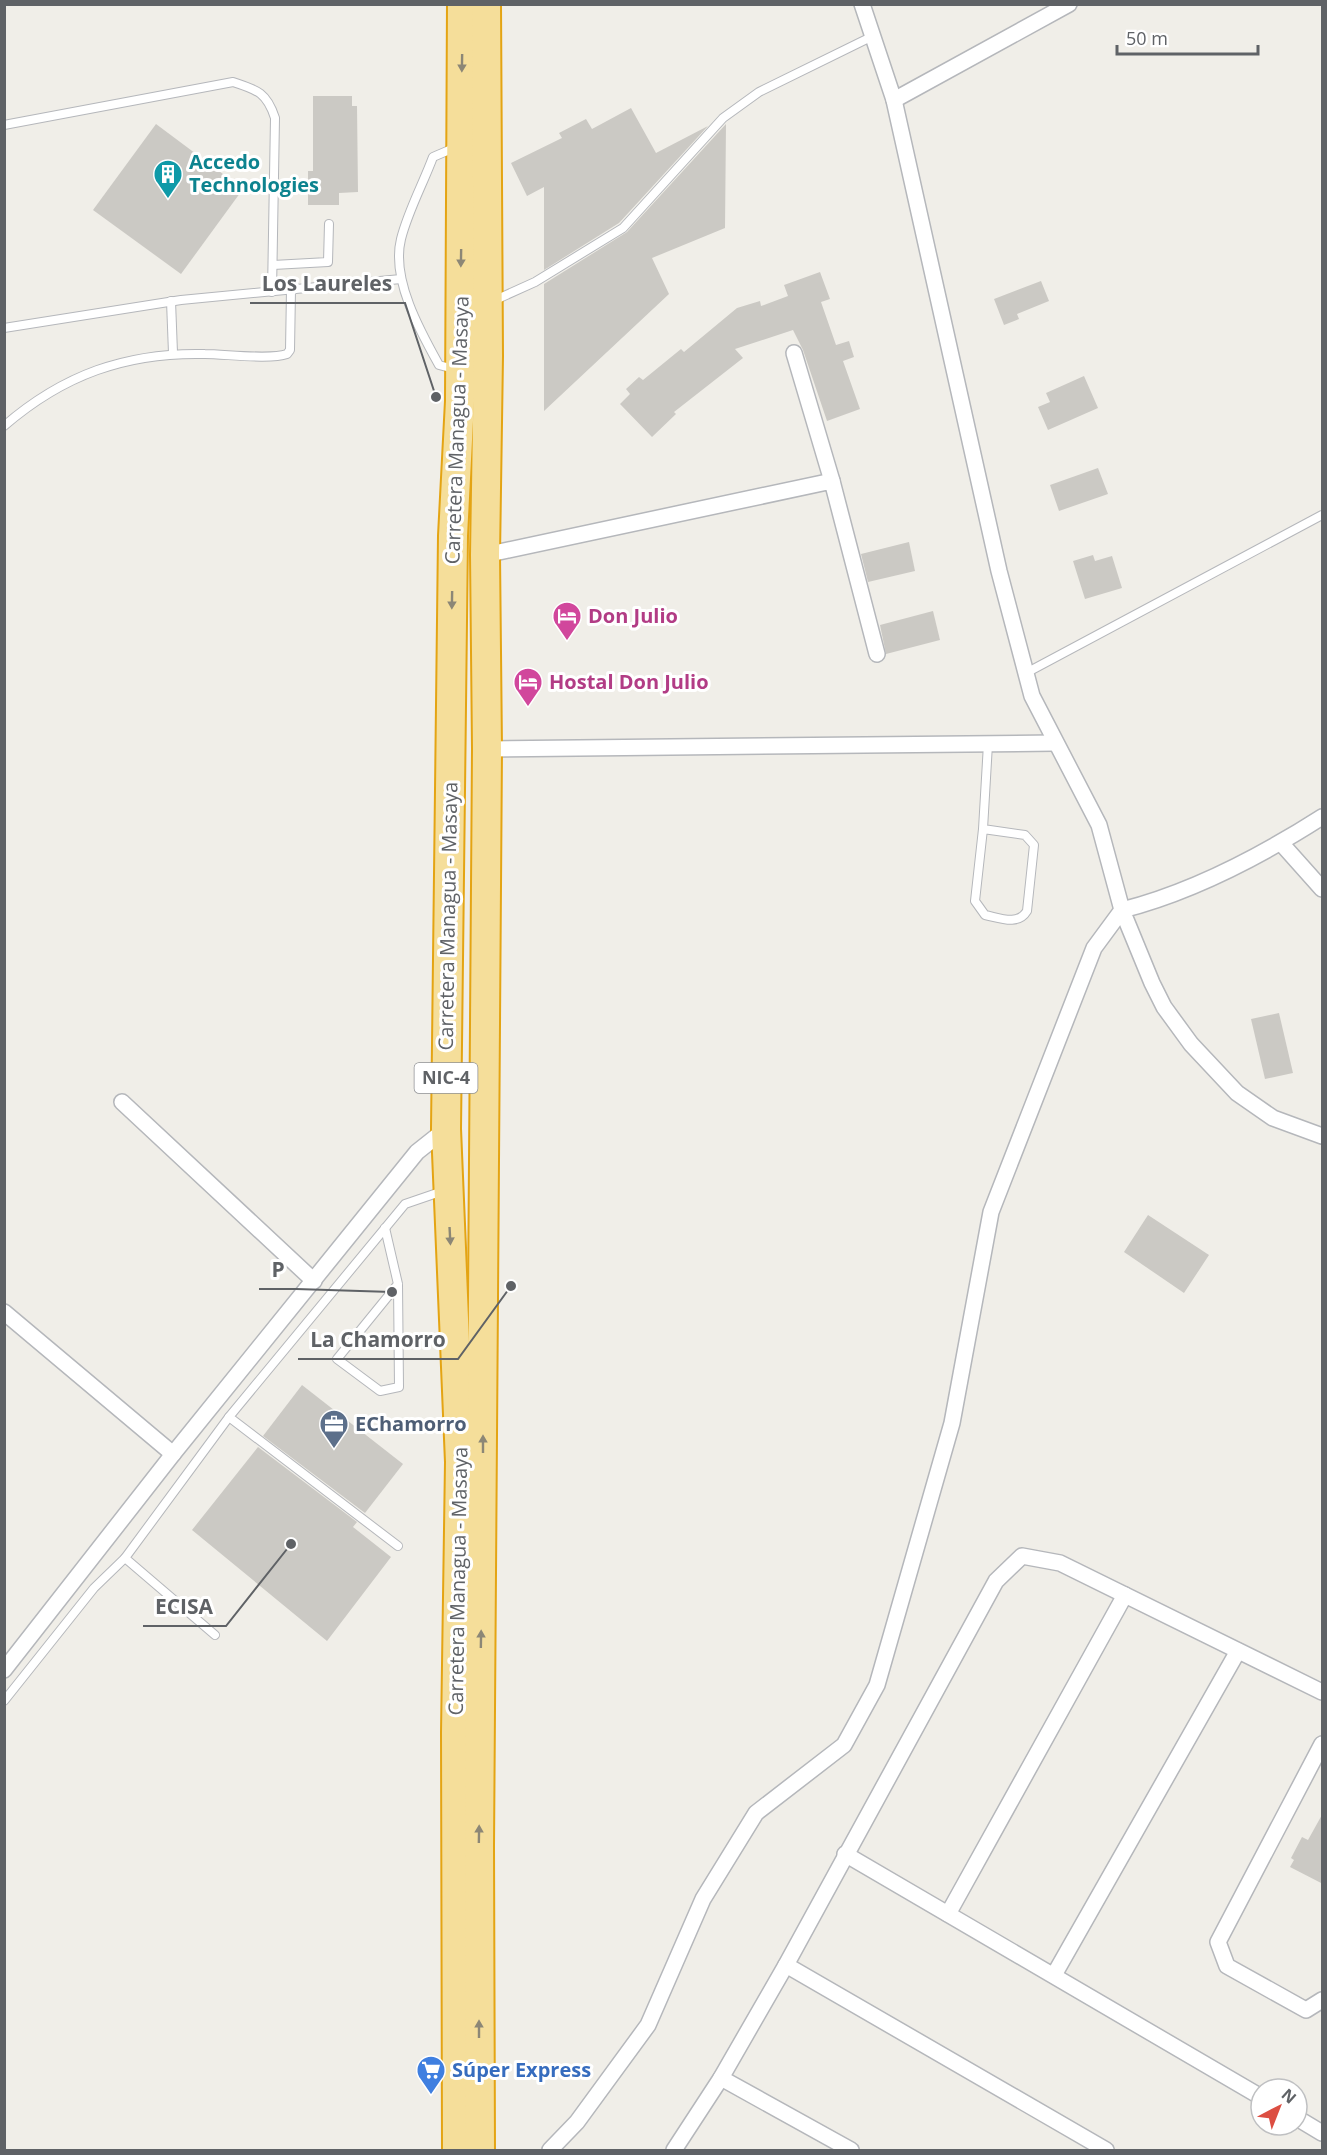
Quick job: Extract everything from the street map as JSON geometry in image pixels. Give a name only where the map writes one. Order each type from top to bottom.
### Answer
[{"type":"highway","name":"Carretera Managua - Masaya","points":[[457,2151],[456,1732],[460,1462],[446,1129],[453,536],[460,371],[462,4]]},
{"type":"highway","name":"Carretera Managua - Masaya","points":[[480,2151],[479,1846],[487,749],[486,4]]},
{"type":"street","points":[[862,4],[894,100],[999,571],[1032,696],[1055,743],[1080,784],[1099,825],[1122,910],[1164,1007],[1191,1044],[1237,1092],[1273,1118],[1323,1136]]},
{"type":"street","points":[[894,100],[1069,4]]},
{"type":"street","points":[[794,353],[832,481],[877,654]]},
{"type":"street","points":[[485,555],[832,481]]},
{"type":"street","points":[[487,749],[1055,743]]},
{"type":"street","points":[[550,2151],[577,2121],[648,2025],[703,1899],[756,1813],[844,1745],[877,1685],[952,1423],[990,1212],[1094,948],[1122,910],[1163,899],[1281,843],[1323,817]]},
{"type":"street","points":[[1281,843],[1323,889]]},
{"type":"street","points":[[122,1102],[314,1281]]},
{"type":"street","points":[[4,1671],[173,1454],[417,1152],[446,1129]]},
{"type":"street","points":[[4,1312],[173,1454]]},
{"type":"street","points":[[674,2151],[721,2078],[786,1965],[996,1581],[1022,1556],[1060,1563],[1323,1692]]},
{"type":"street","points":[[948,1914],[1125,1596]]},
{"type":"street","points":[[1054,1975],[1239,1651]]},
{"type":"street","points":[[1323,1744],[1218,1942],[1227,1966],[1306,2010],[1323,2000]]},
{"type":"street","points":[[845,1854],[1249,2090]]},
{"type":"street","points":[[786,1965],[1106,2151]]},
{"type":"street","points":[[721,2078],[851,2151]]},
{"type":"street","points":[[1309,2125],[1323,2133]]},
{"type":"lane","points":[[486,304],[536,282],[623,228],[723,118],[759,92],[873,36]]},
{"type":"lane","points":[[4,125],[234,82],[255,89],[269,100],[275,118],[272,292]]},
{"type":"lane","points":[[460,371],[439,365],[418,327],[401,279],[401,241],[433,157],[461,144]]},
{"type":"lane","points":[[273,265],[327,262],[329,224]]},
{"type":"lane","points":[[4,328],[171,302],[401,279]]},
{"type":"lane","points":[[4,426],[34,400],[89,371],[173,353],[287,354],[290,350],[291,291]]},
{"type":"lane","points":[[171,302],[173,353]]},
{"type":"lane","points":[[1026,673],[1323,515]]},
{"type":"lane","points":[[983,829],[1025,835],[1034,845],[1027,911],[1023,918],[1016,921],[985,915],[975,901],[983,829],[988,744]]},
{"type":"lane","points":[[4,1701],[94,1588],[124,1558],[229,1417],[405,1204],[448,1189]]},
{"type":"lane","points":[[385,1228],[398,1284],[399,1387],[380,1391],[337,1359],[398,1284]]},
{"type":"lane","points":[[229,1417],[398,1546]]},
{"type":"lane","points":[[124,1558],[215,1635]]},
{"type":"building","points":[[313,96],[352,96],[352,106],[357,106],[358,192],[339,193],[339,205],[308,205],[308,171],[313,171]]},
{"type":"building","points":[[631,108],[656,153],[708,126],[619,223],[544,270],[544,187],[527,196],[511,163],[562,138],[559,133],[586,119],[592,129]]},
{"type":"building","name":"Accedo Technologies","points":[[156,124],[243,189],[181,274],[93,210]]},
{"type":"building","points":[[726,124],[725,228],[652,258],[669,294],[544,411],[544,284],[627,232]]},
{"type":"building","points":[[820,272],[830,299],[821,302],[836,345],[849,341],[854,357],[843,361],[860,409],[827,421],[803,350],[793,330],[735,349],[743,358],[674,412],[676,414],[652,437],[620,404],[630,394],[626,389],[639,377],[643,380],[681,349],[684,352],[737,308],[760,301],[761,306],[788,296],[784,285]]},
{"type":"building","points":[[1041,281],[1049,301],[1017,314],[1019,319],[1004,325],[994,299]]},
{"type":"building","points":[[1084,376],[1098,408],[1048,430],[1038,407],[1050,402],[1046,393]]},
{"type":"building","points":[[1098,468],[1108,494],[1059,511],[1050,485]]},
{"type":"building","points":[[909,542],[915,571],[868,582],[861,554]]},
{"type":"building","points":[[1093,555],[1095,561],[1112,556],[1122,588],[1085,599],[1073,561]]},
{"type":"building","points":[[933,611],[940,640],[886,654],[880,625]]},
{"type":"building","points":[[1279,1013],[1293,1073],[1265,1079],[1251,1019]]},
{"type":"building","points":[[1148,1215],[1209,1255],[1184,1293],[1124,1252]]},
{"type":"building","points":[[302,1385],[403,1464],[365,1513],[263,1436]]},
{"type":"building","points":[[258,1447],[357,1522],[353,1527],[391,1557],[327,1641],[192,1530]]},
{"type":"building","points":[[1323,1813],[1323,1884],[1290,1867],[1294,1860],[1291,1858],[1302,1837],[1308,1840]]},
{"type":"place","name":"Accedo Technologies","points":[[168,200]]},
{"type":"place","name":"Los Laureles","points":[[436,397]]},
{"type":"place","name":"Don Julio","points":[[567,642]]},
{"type":"place","name":"Hostal Don Julio","points":[[528,708]]},
{"type":"place","name":"La Chamorro","points":[[511,1286]]},
{"type":"place","name":"P","points":[[392,1292]]},
{"type":"place","name":"EChamorro","points":[[334,1450]]},
{"type":"place","name":"ECISA","points":[[291,1544]]},
{"type":"place","name":"Súper Express","points":[[431,2096]]}]
